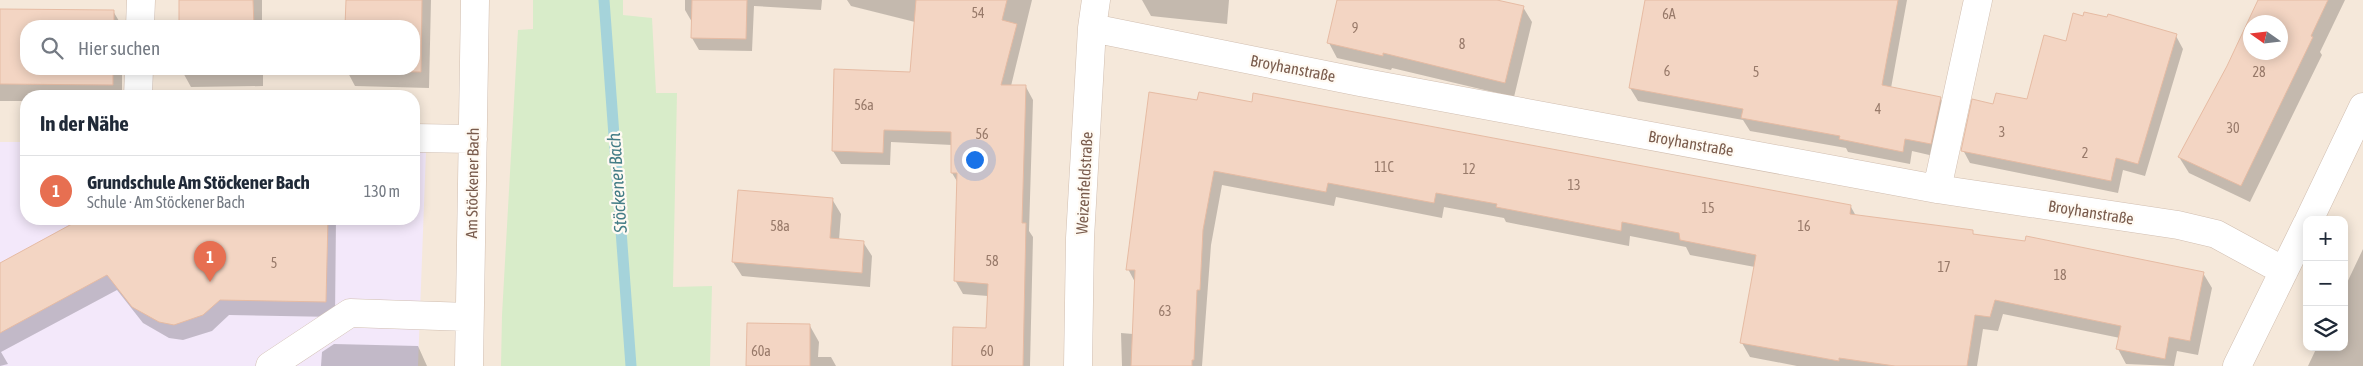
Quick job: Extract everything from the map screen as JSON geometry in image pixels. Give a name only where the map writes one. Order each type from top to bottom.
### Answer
[{"type":"street","points":[[140,20],[141,0]]},
{"type":"street","name":"Am Stöckener Bach","points":[[469,366],[475,0]]},
{"type":"street","name":"Weizenfeldstraße","points":[[1078,366],[1080,238],[1092,28],[1096,0]]},
{"type":"street","points":[[1937,189],[1978,0]]},
{"type":"street","name":"Broyhanstraße","points":[[1092,28],[1370,84],[1937,189],[2178,225],[2216,234],[2284,271]]},
{"type":"street","points":[[138,75],[138,90]]},
{"type":"street","points":[[2311,216],[2363,106]]},
{"type":"street","points":[[420,138],[473,139]]},
{"type":"street","points":[[2237,366],[2303,232]]},
{"type":"street","points":[[270,366],[350,313],[469,317]]},
{"type":"shaded area","points":[[0,0],[2363,0],[2363,366],[0,366]]},
{"type":"shaded area","points":[[0,142],[20,142],[20,225],[420,225],[420,150],[426,151],[418,366],[0,366]]},
{"type":"green space","points":[[533,0],[623,0],[623,15],[652,18],[656,93],[677,93],[673,287],[712,286],[710,366],[501,366],[502,315],[518,30],[533,29]]},
{"type":"building","points":[[179,0],[253,0],[254,20],[179,20]]},
{"type":"building","points":[[346,0],[422,0],[421,72],[420,20],[345,20]]},
{"type":"building","points":[[692,0],[747,0],[746,39],[691,38]]},
{"type":"building","points":[[916,0],[1007,0],[1002,20],[1017,24],[1001,85],[1026,85],[1022,223],[1026,223],[1023,366],[952,366],[953,327],[986,328],[988,284],[954,281],[957,173],[951,173],[951,132],[884,130],[883,153],[832,151],[834,69],[910,72]]},
{"type":"building","points":[[1337,0],[1497,0],[1524,6],[1505,83],[1383,53],[1383,56],[1327,43]]},
{"type":"building","points":[[1645,0],[1898,0],[1882,85],[1941,97],[1931,144],[1905,139],[1903,152],[1839,139],[1840,136],[1741,118],[1743,109],[1629,88]]},
{"type":"building","points":[[2258,0],[2328,0],[2311,36],[2313,37],[2241,186],[2178,157],[2227,66],[2243,32],[2243,60],[2288,60],[2288,15],[2251,15]]},
{"type":"building","points":[[0,9],[114,10],[114,20],[20,20],[20,75],[113,75],[113,85],[0,84]]},
{"type":"building","points":[[2084,12],[2107,17],[2108,14],[2177,34],[2138,164],[2116,158],[2111,181],[1961,151],[1972,99],[1993,104],[1996,93],[2027,99],[2044,35],[2066,41],[2073,13],[2083,16]]},
{"type":"building","points":[[1149,92],[1197,100],[1199,92],[1252,102],[1253,93],[1851,205],[1850,214],[1973,230],[1973,234],[2025,241],[2026,236],[2204,272],[2190,341],[2169,337],[2165,359],[2116,349],[2121,326],[1995,300],[1990,317],[1975,315],[1967,366],[1895,366],[1839,358],[1839,361],[1740,343],[1756,255],[1680,240],[1679,233],[1622,222],[1621,231],[1496,207],[1497,204],[1436,193],[1434,203],[1328,183],[1326,192],[1214,171],[1203,230],[1200,290],[1197,290],[1194,360],[1192,360],[1192,366],[1131,366],[1135,270],[1126,270]]},
{"type":"building","points":[[738,190],[833,198],[830,238],[864,241],[862,273],[732,262]]},
{"type":"building","points":[[70,225],[328,225],[326,302],[220,300],[203,315],[174,325],[159,322],[132,307],[107,275],[0,333],[0,263]]},
{"type":"building","points":[[747,323],[810,324],[810,366],[746,366]]},
{"type":"waterway","name":"Stöckener Bach","points":[[604,0],[631,366]]},
{"type":"place","name":"Grundschule Am Stöckener Bach","points":[[210,282]]}]
